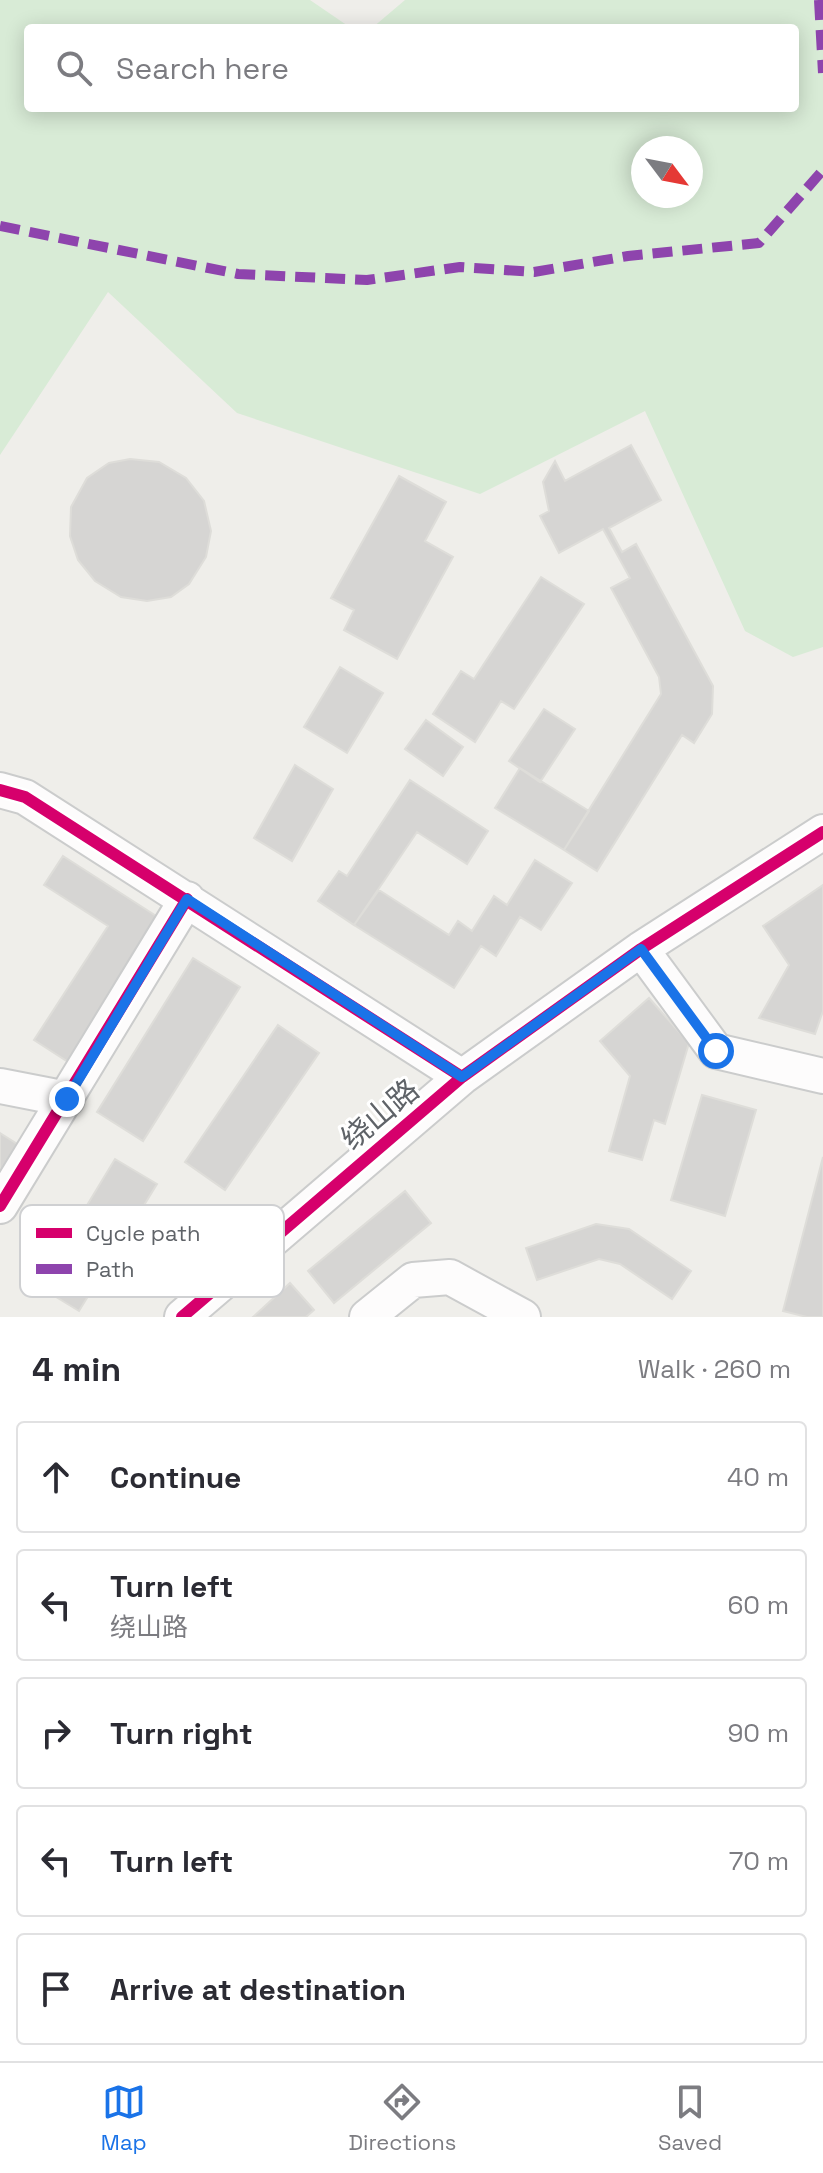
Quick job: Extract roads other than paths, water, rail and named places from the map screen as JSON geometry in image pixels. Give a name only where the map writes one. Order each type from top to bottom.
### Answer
[{"type":"street","points":[[0,790],[25,797],[462,1077]]},
{"type":"street","name":"绕山路","points":[[284,1230],[462,1077],[641,949],[823,832]]},
{"type":"street","points":[[0,1206],[187,899]]},
{"type":"street","points":[[641,949],[716,1051],[823,1076]]},
{"type":"street","points":[[0,1086],[67,1099]]},
{"type":"street","points":[[367,1317],[413,1280],[450,1277],[523,1317]]},
{"type":"street","name":"绕山路","points":[[182,1317],[205,1297]]}]
